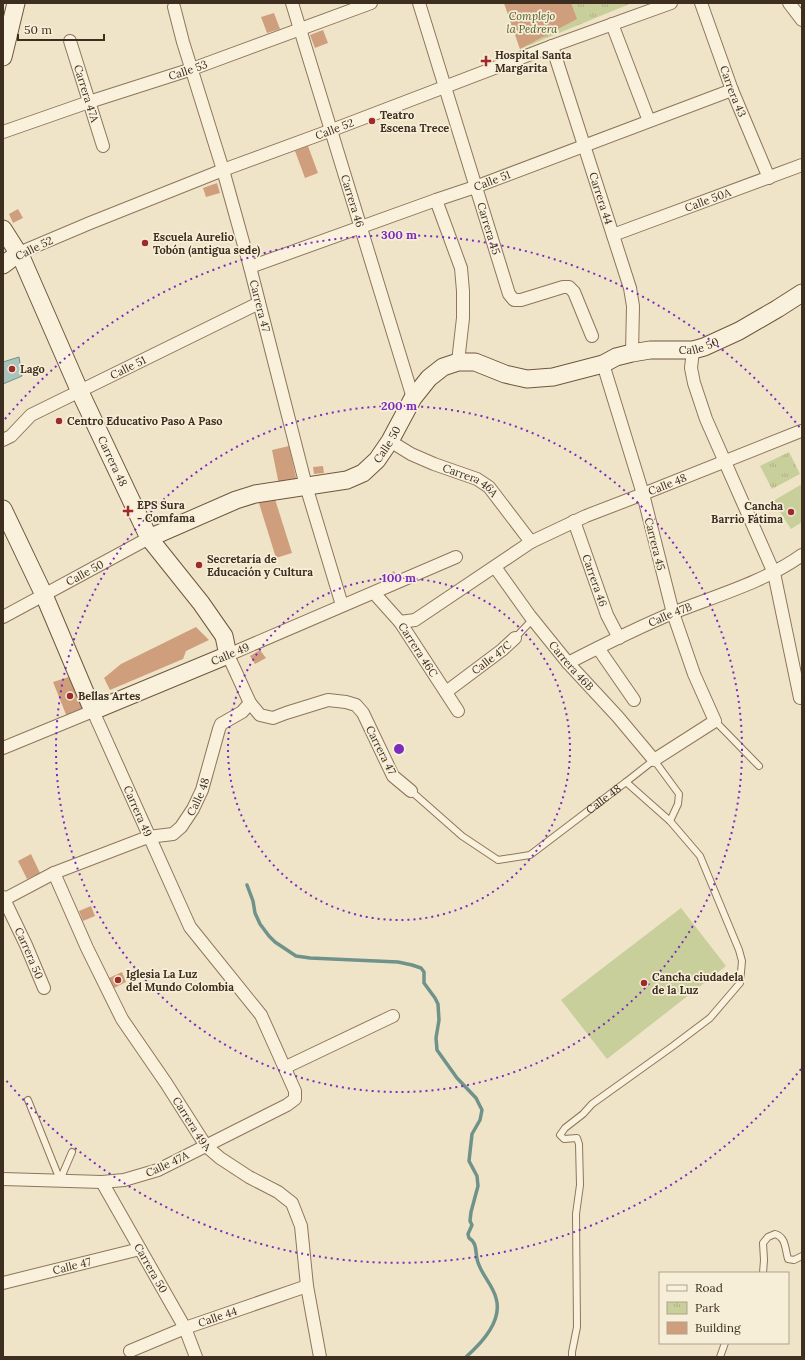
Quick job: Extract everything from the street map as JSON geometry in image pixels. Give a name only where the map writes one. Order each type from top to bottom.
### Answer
[{"type":"street","points":[[3,56],[16,3]]},
{"type":"street","name":"Carrera 46","points":[[292,3],[413,398]]},
{"type":"street","name":"Calle 53","points":[[3,132],[89,102],[192,69],[371,3]]},
{"type":"street","name":"Carrera 45","points":[[419,3],[509,294],[514,300],[521,300],[563,287],[569,287],[574,292],[592,336]]},
{"type":"street","name":"Calle 52","points":[[8,259],[90,223],[223,170],[552,46],[671,3]]},
{"type":"street","name":"Carrera 43","points":[[701,3],[732,90],[769,178]]},
{"type":"street","points":[[789,3],[802,20]]},
{"type":"street","name":"Carrera 47","points":[[174,7],[223,170],[250,267],[306,486],[342,606]]},
{"type":"street","points":[[612,24],[649,121]]},
{"type":"street","name":"Carrera 47A","points":[[70,41],[103,146]]},
{"type":"street","name":"Carrera 44","points":[[552,46],[630,288],[633,306],[632,353]]},
{"type":"street","name":"Calle 51","points":[[250,267],[475,187],[732,90]]},
{"type":"street","name":"Calle 50A","points":[[613,236],[802,165]]},
{"type":"street","points":[[436,200],[461,268],[463,318],[458,362]]},
{"type":"street","name":"Carrera 48","points":[[3,230],[8,259],[80,392],[149,538],[201,603],[224,636],[228,655],[250,703]]},
{"type":"street","name":"Calle 50","points":[[3,617],[149,538],[236,500],[255,494],[347,480],[363,473],[377,460],[390,441],[413,398],[429,378],[443,367],[458,362],[474,362],[505,374],[527,379],[553,377],[603,364],[616,357],[632,353],[650,350],[693,350],[704,347],[739,331],[802,293]]},
{"type":"street","name":"Calle 51","points":[[3,440],[11,436],[31,415],[259,303]]},
{"type":"street","points":[[693,350],[691,368],[694,383],[706,419],[774,573],[800,698]]},
{"type":"street","name":"Carrera 45","points":[[603,364],[643,494],[673,613],[694,674],[715,721]]},
{"type":"street","name":"Calle 48","points":[[400,622],[415,620],[531,542],[574,521],[800,430]]},
{"type":"street","name":"Carrera 46A","points":[[390,441],[411,454],[434,464],[477,479],[489,487],[531,542]]},
{"type":"street","name":"Carrera 49","points":[[3,509],[44,595],[148,837],[190,927],[261,1015],[286,1067],[295,1091],[296,1099]]},
{"type":"street","name":"Carrera 46","points":[[574,521],[607,615],[619,638]]},
{"type":"street","name":"Calle 47B","points":[[568,663],[673,613],[774,573],[802,555]]},
{"type":"street","name":"Calle 49","points":[[3,748],[228,655],[456,557]]},
{"type":"street","name":"Carrera 46B","points":[[495,567],[533,619],[568,663],[618,717],[654,760]]},
{"type":"street","name":"Carrera 46C","points":[[374,593],[400,622],[458,711]]},
{"type":"street","name":"Calle 47C","points":[[446,692],[502,650],[514,638]]},
{"type":"street","points":[[598,648],[634,700]]},
{"type":"street","name":"Carrera 47","points":[[250,703],[260,715],[273,718],[328,700],[356,705],[363,713],[393,776],[411,792]]},
{"type":"street","name":"Calle 48","points":[[3,899],[54,873],[148,837],[173,834],[181,827],[193,809],[202,790],[221,724],[242,712],[250,703]]},
{"type":"street","points":[[654,760],[715,721]]},
{"type":"street","name":"Carrera 49A","points":[[54,873],[87,948],[122,1019],[166,1083],[206,1146],[220,1158],[249,1177],[278,1192],[292,1203],[301,1226],[307,1286],[320,1357]]},
{"type":"street","name":"Carrera 50","points":[[3,899],[26,945],[44,988]]},
{"type":"street","points":[[286,1067],[393,1016]]},
{"type":"street","name":"Calle 47A","points":[[3,1179],[102,1182],[124,1180],[145,1175],[206,1146],[296,1099]]},
{"type":"street","name":"Carrera 50","points":[[102,1182],[185,1328],[196,1357]]},
{"type":"street","name":"Calle 47","points":[[3,1283],[140,1249]]},
{"type":"street","name":"Calle 44","points":[[130,1351],[185,1328],[307,1286]]},
{"type":"lane","name":"Calle 47C","points":[[514,638],[533,619]]},
{"type":"lane","points":[[715,721],[759,766]]},
{"type":"lane","points":[[626,782],[654,760],[679,794],[678,804],[670,821]]},
{"type":"lane","name":"Calle 48","points":[[411,792],[462,836],[498,860],[530,855],[626,782],[670,821],[700,856],[739,950],[742,961],[740,983],[710,1018],[592,1104],[583,1114],[565,1128],[560,1135],[564,1139],[577,1138],[579,1144],[580,1185],[576,1214],[577,1327],[572,1357]]},
{"type":"lane","points":[[28,1100],[60,1180]]},
{"type":"lane","points":[[60,1180],[72,1152]]},
{"type":"lane","points":[[763,1272],[763,1243],[768,1237],[775,1234],[780,1235],[784,1240],[788,1259],[794,1260],[802,1256]]},
{"type":"lane","points":[[720,1357],[725,1344]]},
{"type":"green space","name":"Complejo la Pedrera","points":[[504,3],[632,3],[520,49]]},
{"type":"green space","points":[[789,452],[800,474],[772,489],[760,466]]},
{"type":"green space","name":"Cancha Barrio Fátima","points":[[802,484],[802,522],[791,529],[773,501]]},
{"type":"green space","name":"Cancha ciudadela de la Luz","points":[[681,908],[726,966],[607,1059],[561,1000]]},
{"type":"water","name":"Lago","points":[[19,357],[22,376],[3,384],[3,362]]},
{"type":"building","name":"Complejo la Pedrera","points":[[504,3],[571,3],[577,19],[520,49]]},
{"type":"building","points":[[274,13],[280,29],[267,33],[261,17]]},
{"type":"building","points":[[323,30],[328,43],[315,48],[310,35]]},
{"type":"building","points":[[308,146],[318,173],[305,178],[295,151]]},
{"type":"building","points":[[217,183],[220,193],[206,197],[203,188]]},
{"type":"building","points":[[18,209],[23,218],[13,223],[9,214]]},
{"type":"building","points":[[289,446],[297,482],[279,485],[272,450]]},
{"type":"building","points":[[323,466],[324,473],[314,474],[313,467]]},
{"type":"building","points":[[274,496],[292,553],[276,558],[258,500]]},
{"type":"building","points":[[394,571],[397,576],[389,580],[386,575]]},
{"type":"building","points":[[196,627],[209,640],[186,651],[183,659],[110,690],[104,678],[121,664]]},
{"type":"building","points":[[260,650],[266,658],[255,664],[250,656]]},
{"type":"building","name":"Bellas Artes","points":[[75,675],[86,710],[67,717],[53,682]]},
{"type":"building","points":[[31,854],[40,873],[27,879],[18,861]]},
{"type":"building","points":[[91,906],[95,916],[83,921],[79,911]]},
{"type":"building","name":"Iglesia La Luz del Mundo Colombia","points":[[122,972],[126,982],[114,988],[109,978]]},
{"type":"waterway","points":[[247,885],[253,901],[255,913],[260,924],[275,942],[296,956],[398,962],[421,968],[424,972],[424,983],[438,1004],[439,1020],[436,1038],[437,1050],[457,1078],[476,1098],[482,1110],[480,1120],[472,1134],[469,1161],[477,1176],[478,1186],[471,1212],[470,1221],[472,1225],[468,1234],[469,1238],[474,1243],[481,1269],[495,1294],[497,1315],[490,1331],[466,1357]]},
{"type":"place","name":"Hospital Santa Margarita","points":[[486,61]]},
{"type":"place","name":"Teatro Escena Trece","points":[[372,121]]},
{"type":"place","name":"Escuela Aurelio Tobón (antigua sede)","points":[[145,243]]},
{"type":"place","name":"Lago","points":[[12,369]]},
{"type":"place","name":"Centro Educativo Paso A Paso","points":[[59,421]]},
{"type":"place","name":"EPS Sura - Comfama","points":[[128,511]]},
{"type":"place","name":"Cancha Barrio Fátima","points":[[791,512]]},
{"type":"place","name":"Secretaría de Educación y Cultura","points":[[199,565]]},
{"type":"place","name":"Bellas Artes","points":[[70,696]]},
{"type":"place","name":"Iglesia La Luz del Mundo Colombia","points":[[118,980]]},
{"type":"place","name":"Cancha ciudadela de la Luz","points":[[644,983]]}]
